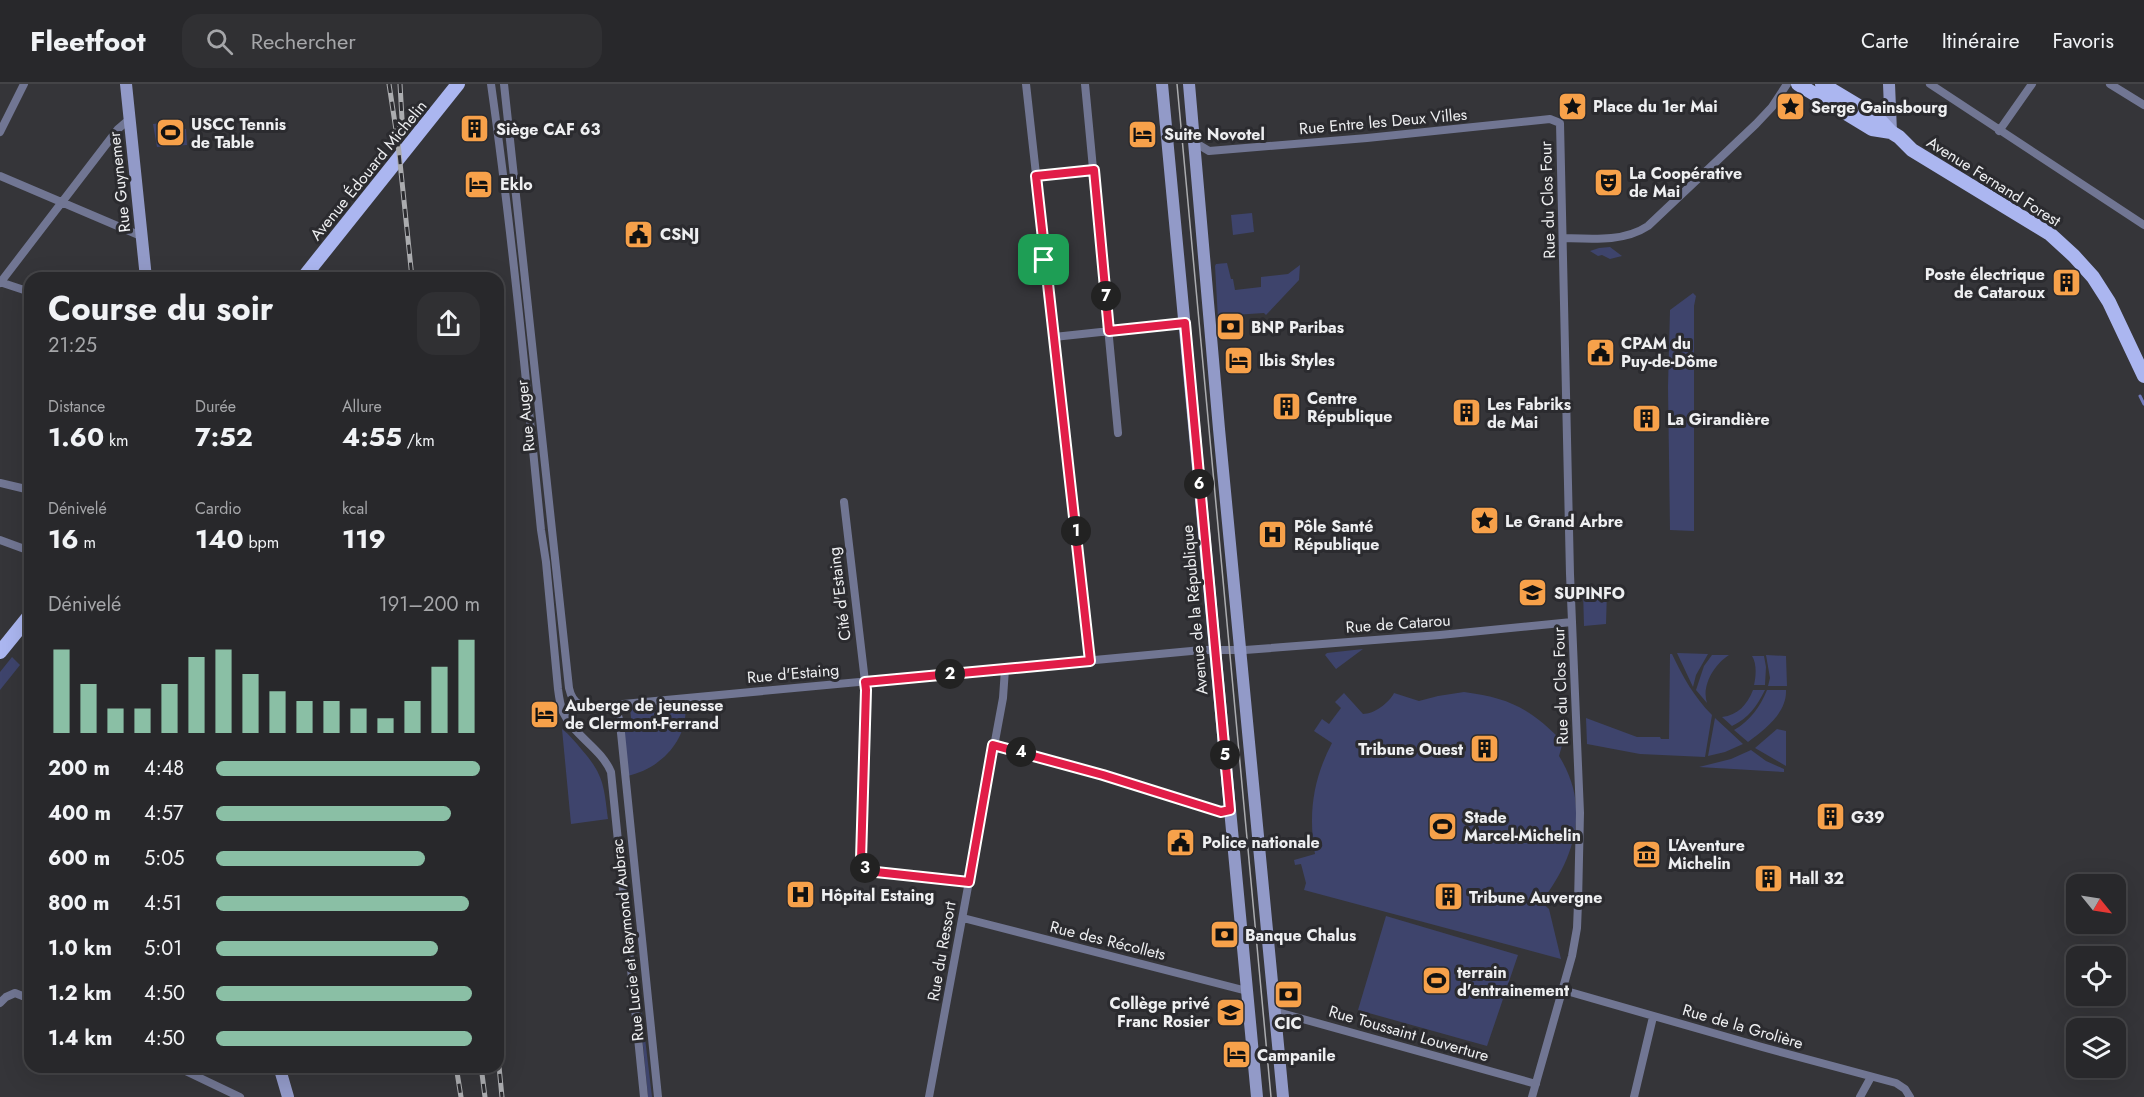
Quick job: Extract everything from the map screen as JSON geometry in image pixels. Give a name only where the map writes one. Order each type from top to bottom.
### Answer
[{"type":"main road","name":"Rue Guynemer","points":[[126,84],[145,272]]},
{"type":"main road","name":"Avenue Édouard Michelin","points":[[308,272],[458,84]]},
{"type":"main road","name":"Avenue de la République","points":[[1162,84],[1220,651],[1230,810],[1257,1097]]},
{"type":"main road","points":[[1189,84],[1219,429],[1283,1097]]},
{"type":"main road","points":[[1798,84],[1872,129],[1895,135]]},
{"type":"main road","points":[[1822,84],[1877,117],[1895,135]]},
{"type":"main road","points":[[1889,84],[1895,135]]},
{"type":"main road","name":"Avenue Fernand Forest","points":[[1895,135],[1914,141],[2039,217],[2075,246],[2099,272],[2115,295],[2144,356]]},
{"type":"main road","name":"Avenue Fernand Forest","points":[[1895,135],[1912,150],[2050,234],[2074,256],[2093,277],[2109,302],[2144,376]]},
{"type":"main road","points":[[0,652],[24,622]]},
{"type":"main road","points":[[281,1073],[288,1097]]},
{"type":"street","points":[[0,132],[24,84]]},
{"type":"street","points":[[491,84],[514,258],[516,300],[558,689],[560,702],[567,719],[600,754],[611,772],[644,1097]]},
{"type":"street","name":"Rue Auger","points":[[504,84],[569,688],[573,700],[580,705],[587,707],[615,704]]},
{"type":"street","points":[[1026,84],[1090,661]]},
{"type":"street","points":[[1085,84],[1118,433]]},
{"type":"street","points":[[1563,238],[1612,238],[1638,232],[1648,226],[1756,124],[1776,102],[1787,84]]},
{"type":"street","points":[[1930,84],[2144,225]]},
{"type":"street","points":[[2110,84],[2144,105]]},
{"type":"street","points":[[1999,131],[2030,88]]},
{"type":"street","name":"Rue Entre les Deux Villes","points":[[1209,151],[1367,138],[1550,119],[1560,123]]},
{"type":"street","points":[[24,290],[0,283],[118,129],[130,122]]},
{"type":"street","name":"Rue du Clos Four","points":[[1532,1097],[1563,990],[1577,928],[1580,813],[1572,622],[1560,123]]},
{"type":"street","points":[[1194,142],[1209,151],[1196,165]]},
{"type":"street","points":[[1036,176],[1094,170]]},
{"type":"street","points":[[0,176],[141,236]]},
{"type":"street","points":[[1054,337],[1185,323]]},
{"type":"street","points":[[0,483],[24,489]]},
{"type":"street","name":"Cité d'Estaing","points":[[844,502],[866,700],[861,860],[864,867],[876,872],[969,882]]},
{"type":"street","points":[[0,540],[24,549]]},
{"type":"street","name":"Rue de Catarou","points":[[1220,651],[1440,635],[1572,622]]},
{"type":"street","name":"Rue d'Estaing","points":[[615,704],[1202,650],[1220,651]]},
{"type":"street","name":"Rue du Ressort","points":[[929,1097],[963,918],[1005,669]]},
{"type":"street","name":"Rue Lucie et Raymond Aubrac","points":[[615,704],[620,723],[658,1097]]},
{"type":"street","points":[[993,745],[1103,775],[1221,812],[1230,810]]},
{"type":"street","name":"Rue des Récollets","points":[[963,918],[1247,991]]},
{"type":"street","name":"Rue de la Grolière","points":[[1563,990],[1896,1083],[1905,1089],[1910,1097]]},
{"type":"street","points":[[0,1003],[15,993],[24,997]]},
{"type":"street","name":"Rue Toussaint Louverture","points":[[1274,1011],[1536,1084]]},
{"type":"street","points":[[1634,1097],[1653,1017]]},
{"type":"street","points":[[190,1073],[240,1097]]},
{"type":"street","points":[[1860,1097],[1871,1077]]},
{"type":"shaded area","name":"USCC Tennis de Table","points":[[177,121],[178,129],[186,129],[187,145],[157,147],[153,124]]},
{"type":"shaded area","points":[[1252,213],[1254,232],[1233,235],[1231,215]]},
{"type":"shaded area","points":[[1610,247],[1622,256],[1610,259],[1590,251],[1599,248]]},
{"type":"shaded area","points":[[1227,263],[1235,290],[1261,287],[1261,277],[1288,274],[1300,265],[1299,280],[1266,315],[1264,313],[1234,315],[1234,318],[1218,319],[1215,266]]},
{"type":"shaded area","points":[[1693,293],[1696,296],[1694,306],[1694,531],[1670,530],[1668,387],[1670,310]]},
{"type":"shaded area","points":[[1583,590],[1607,590],[1606,624],[1584,626]]},
{"type":"shaded area","points":[[1363,649],[1336,669],[1325,655],[1327,653]]},
{"type":"shaded area","points":[[1677,653],[1708,654],[1696,675],[1693,687]]},
{"type":"shaded area","points":[[1670,654],[1694,694],[1712,715],[1705,757],[1640,754],[1587,744],[1586,718],[1637,737],[1669,739]]},
{"type":"shaded area","points":[[1712,655],[1729,655],[1714,669],[1708,682],[1707,703],[1696,690],[1704,666]]},
{"type":"shaded area","points":[[1766,655],[1786,656],[1787,686],[1768,686],[1770,678]]},
{"type":"shaded area","points":[[1752,656],[1764,656],[1765,685],[1754,685],[1756,674]]},
{"type":"shaded area","points":[[12,657],[20,665],[0,690],[0,672]]},
{"type":"shaded area","points":[[1753,690],[1765,690],[1752,711],[1732,726],[1722,717],[1733,714],[1741,708]]},
{"type":"shaded area","points":[[1767,690],[1786,690],[1783,706],[1774,720],[1748,742],[1734,730],[1754,713]]},
{"type":"shaded area","name":"Stade Marcel-Michelin","points":[[1464,692],[1494,698],[1519,707],[1530,713],[1563,742],[1559,756],[1569,775],[1574,794],[1575,832],[1563,868],[1541,902],[1549,909],[1561,959],[1304,890],[1306,883],[1301,864],[1295,865],[1294,860],[1315,854],[1312,811],[1316,783],[1332,743],[1314,731],[1322,719],[1329,724],[1341,708],[1335,702],[1344,693],[1363,714],[1381,707],[1394,693],[1419,701]]},
{"type":"shaded area","points":[[685,702],[683,728],[671,750],[651,767],[627,776],[622,724],[626,724],[625,720],[631,718],[630,707]]},
{"type":"shaded area","points":[[1715,718],[1743,744],[1708,756]]},
{"type":"shaded area","points":[[562,729],[573,739],[599,774],[608,819],[571,824]]},
{"type":"shaded area","points":[[1777,729],[1786,731],[1786,766],[1755,748]]},
{"type":"shaded area","points":[[1751,750],[1766,761],[1784,769],[1784,772],[1699,767],[1731,759]]},
{"type":"shaded area","points":[[1386,916],[1518,955],[1487,1046],[1358,1010]]},
{"type":"shaded area","points":[[642,1013],[652,1097],[648,1097],[640,1014]]},
{"type":"waterway","points":[[2140,396],[2144,404]]},
{"type":"tram line","points":[[1177,84],[1271,1097]]},
{"type":"railway","points":[[389,84],[398,143],[411,272]]},
{"type":"railway","points":[[400,84],[402,119]]},
{"type":"railway","points":[[457,1073],[461,1097]]},
{"type":"railway","points":[[482,1073],[485,1097]]},
{"type":"railway","points":[[500,1073],[502,1097]]},
{"type":"place","name":"Place du 1er Mai","points":[[1572,106]]},
{"type":"place","name":"Serge Gainsbourg","points":[[1790,107]]},
{"type":"place","name":"Siège CAF 63","points":[[475,129]]},
{"type":"place","name":"USCC Tennis de Table","points":[[170,133]]},
{"type":"place","name":"Suite Novotel","points":[[1143,134]]},
{"type":"place","name":"La Coopérative de Mai","points":[[1608,182]]},
{"type":"place","name":"Eklo","points":[[479,184]]},
{"type":"place","name":"CSNJ","points":[[639,234]]},
{"type":"place","name":"Poste électrique de Cataroux","points":[[2066,283]]},
{"type":"place","name":"BNP Paribas","points":[[1230,327]]},
{"type":"place","name":"CPAM du Puy-de-Dôme","points":[[1600,352]]},
{"type":"place","name":"Ibis Styles","points":[[1238,360]]},
{"type":"place","name":"Centre République","points":[[1286,407]]},
{"type":"place","name":"Les Fabriks de Mai","points":[[1466,413]]},
{"type":"place","name":"La Girandière","points":[[1646,419]]},
{"type":"place","name":"Le Grand Arbre","points":[[1484,521]]},
{"type":"place","name":"Pôle Santé République","points":[[1273,535]]},
{"type":"place","name":"SUPINFO","points":[[1533,593]]},
{"type":"place","name":"Auberge de jeunesse de Clermont-Ferrand","points":[[544,714]]},
{"type":"place","name":"Tribune Ouest","points":[[1484,749]]},
{"type":"place","name":"G39","points":[[1830,817]]},
{"type":"place","name":"Stade Marcel-Michelin","points":[[1443,826]]},
{"type":"place","name":"Police nationale","points":[[1181,842]]},
{"type":"place","name":"L'Aventure Michelin","points":[[1647,854]]},
{"type":"place","name":"Hall 32","points":[[1768,878]]},
{"type":"place","name":"Hôpital Estaing","points":[[800,895]]},
{"type":"place","name":"Tribune Auvergne","points":[[1448,897]]},
{"type":"place","name":"Banque Chalus","points":[[1224,935]]},
{"type":"place","name":"terrain d'entrainement","points":[[1436,981]]},
{"type":"place","name":"CIC","points":[[1288,995]]},
{"type":"place","name":"Collège privé Franc Rosier","points":[[1231,1012]]},
{"type":"place","name":"Campanile","points":[[1236,1055]]},
{"type":"route","points":[[1094,170],[1109,331],[1185,323],[1230,810],[1221,812],[1103,775],[993,745],[969,882],[876,872],[864,867],[861,860],[865,682],[1090,661],[1056,348],[1044,260],[1036,176],[1094,170]]}]
